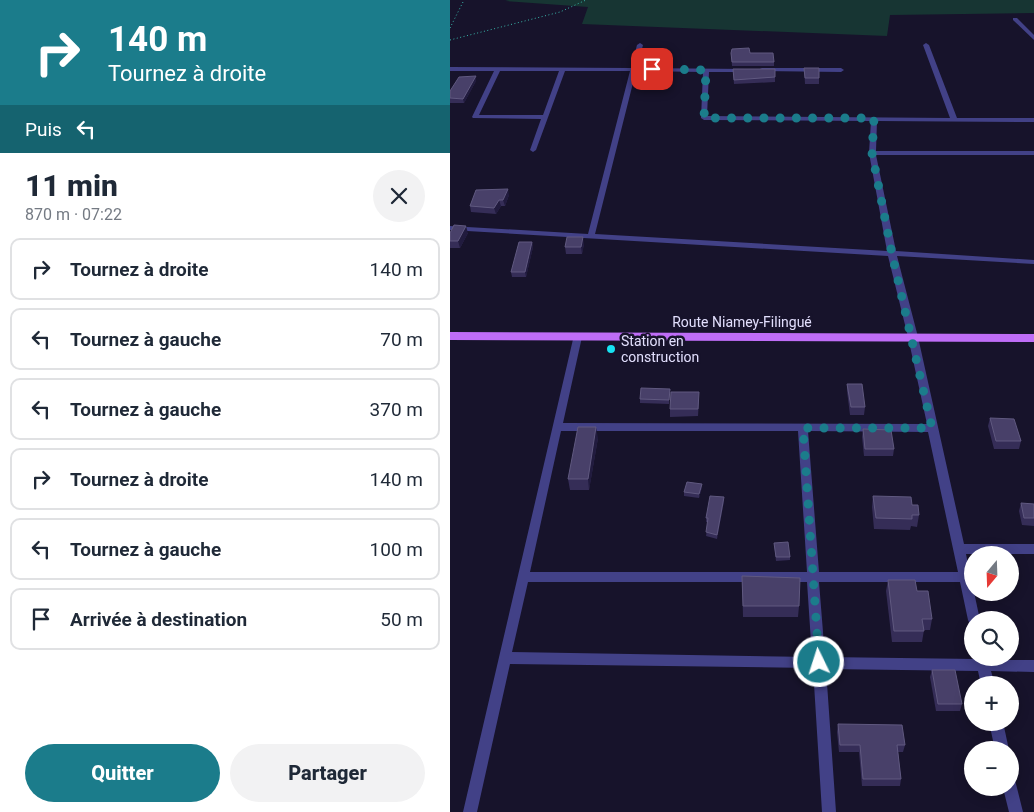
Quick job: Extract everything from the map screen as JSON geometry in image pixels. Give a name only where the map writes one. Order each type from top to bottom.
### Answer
[{"type":"main road","name":"Route Niamey-Filingué","points":[[450,336],[1034,338]]},
{"type":"street","points":[[1015,20],[1034,38]]},
{"type":"street","points":[[591,236],[640,45]]},
{"type":"street","points":[[926,45],[954,119]]},
{"type":"street","points":[[450,69],[841,70]]},
{"type":"street","points":[[498,69],[475,117],[545,117]]},
{"type":"street","points":[[533,150],[563,69]]},
{"type":"street","points":[[706,70],[704,118],[1034,120]]},
{"type":"street","points":[[874,118],[872,153],[892,254],[913,337],[964,573]]},
{"type":"street","points":[[872,153],[1034,153]]},
{"type":"street","points":[[450,228],[1034,262]]},
{"type":"street","points":[[470,812],[577,337]]},
{"type":"street","points":[[556,427],[932,428]]},
{"type":"street","points":[[803,428],[829,812]]},
{"type":"street","points":[[958,548],[1034,549]]},
{"type":"street","points":[[523,577],[964,577]]},
{"type":"street","points":[[505,658],[819,662],[964,661]]},
{"type":"street","points":[[1019,665],[1034,666]]},
{"type":"street","points":[[1012,796],[1016,812]]},
{"type":"path","points":[[450,28],[464,0]]},
{"type":"path","points":[[450,40],[560,12],[586,0]]},
{"type":"green space","points":[[1034,0],[1034,13],[890,15],[887,36],[582,24],[588,7],[505,1]]},
{"type":"building","points":[[749,48],[750,53],[773,53],[774,62],[732,62],[732,49]]},
{"type":"building","points":[[670,54],[669,63],[639,62],[641,55]]},
{"type":"building","points":[[647,67],[667,67],[664,82],[645,80]]},
{"type":"building","points":[[804,68],[819,68],[819,78],[805,78]]},
{"type":"building","points":[[733,69],[775,69],[775,77],[734,80]]},
{"type":"building","points":[[476,76],[463,99],[450,98],[450,91],[459,77]]},
{"type":"building","points":[[508,189],[503,200],[499,200],[494,208],[470,206],[476,190]]},
{"type":"building","points":[[454,225],[466,226],[458,241],[450,241],[450,233]]},
{"type":"building","points":[[567,237],[583,237],[581,247],[565,247]]},
{"type":"building","points":[[519,242],[532,242],[525,272],[511,272]]},
{"type":"building","points":[[847,384],[862,384],[865,407],[851,407]]},
{"type":"building","points":[[641,388],[670,389],[669,400],[640,399]]},
{"type":"building","points":[[671,392],[699,392],[698,409],[670,409]]},
{"type":"building","points":[[990,418],[1014,419],[1021,441],[996,441]]},
{"type":"building","points":[[578,427],[596,427],[588,479],[568,479]]},
{"type":"building","points":[[863,429],[891,430],[894,449],[865,449]]},
{"type":"building","points":[[687,482],[702,484],[699,494],[684,492]]},
{"type":"building","points":[[710,496],[724,497],[717,535],[706,532],[708,518],[706,518]]},
{"type":"building","points":[[873,496],[911,497],[912,505],[918,505],[919,515],[912,515],[912,519],[876,518]]},
{"type":"building","points":[[1021,503],[1034,504],[1034,518],[1024,518]]},
{"type":"building","points":[[788,542],[790,557],[776,557],[774,543]]},
{"type":"building","points":[[742,576],[800,578],[799,606],[743,606]]},
{"type":"building","points":[[888,580],[915,580],[917,591],[928,591],[932,619],[922,619],[924,631],[894,631]]},
{"type":"building","points":[[932,670],[955,670],[962,704],[938,704]]},
{"type":"building","points":[[838,724],[902,725],[905,745],[897,745],[901,779],[863,779],[860,745],[840,745]]},
{"type":"place","name":"Station en construction","points":[[611,349]]},
{"type":"route","points":[[652,69],[706,70],[704,118],[874,118],[872,153],[892,254],[913,337],[932,428],[803,428],[819,662]]}]
